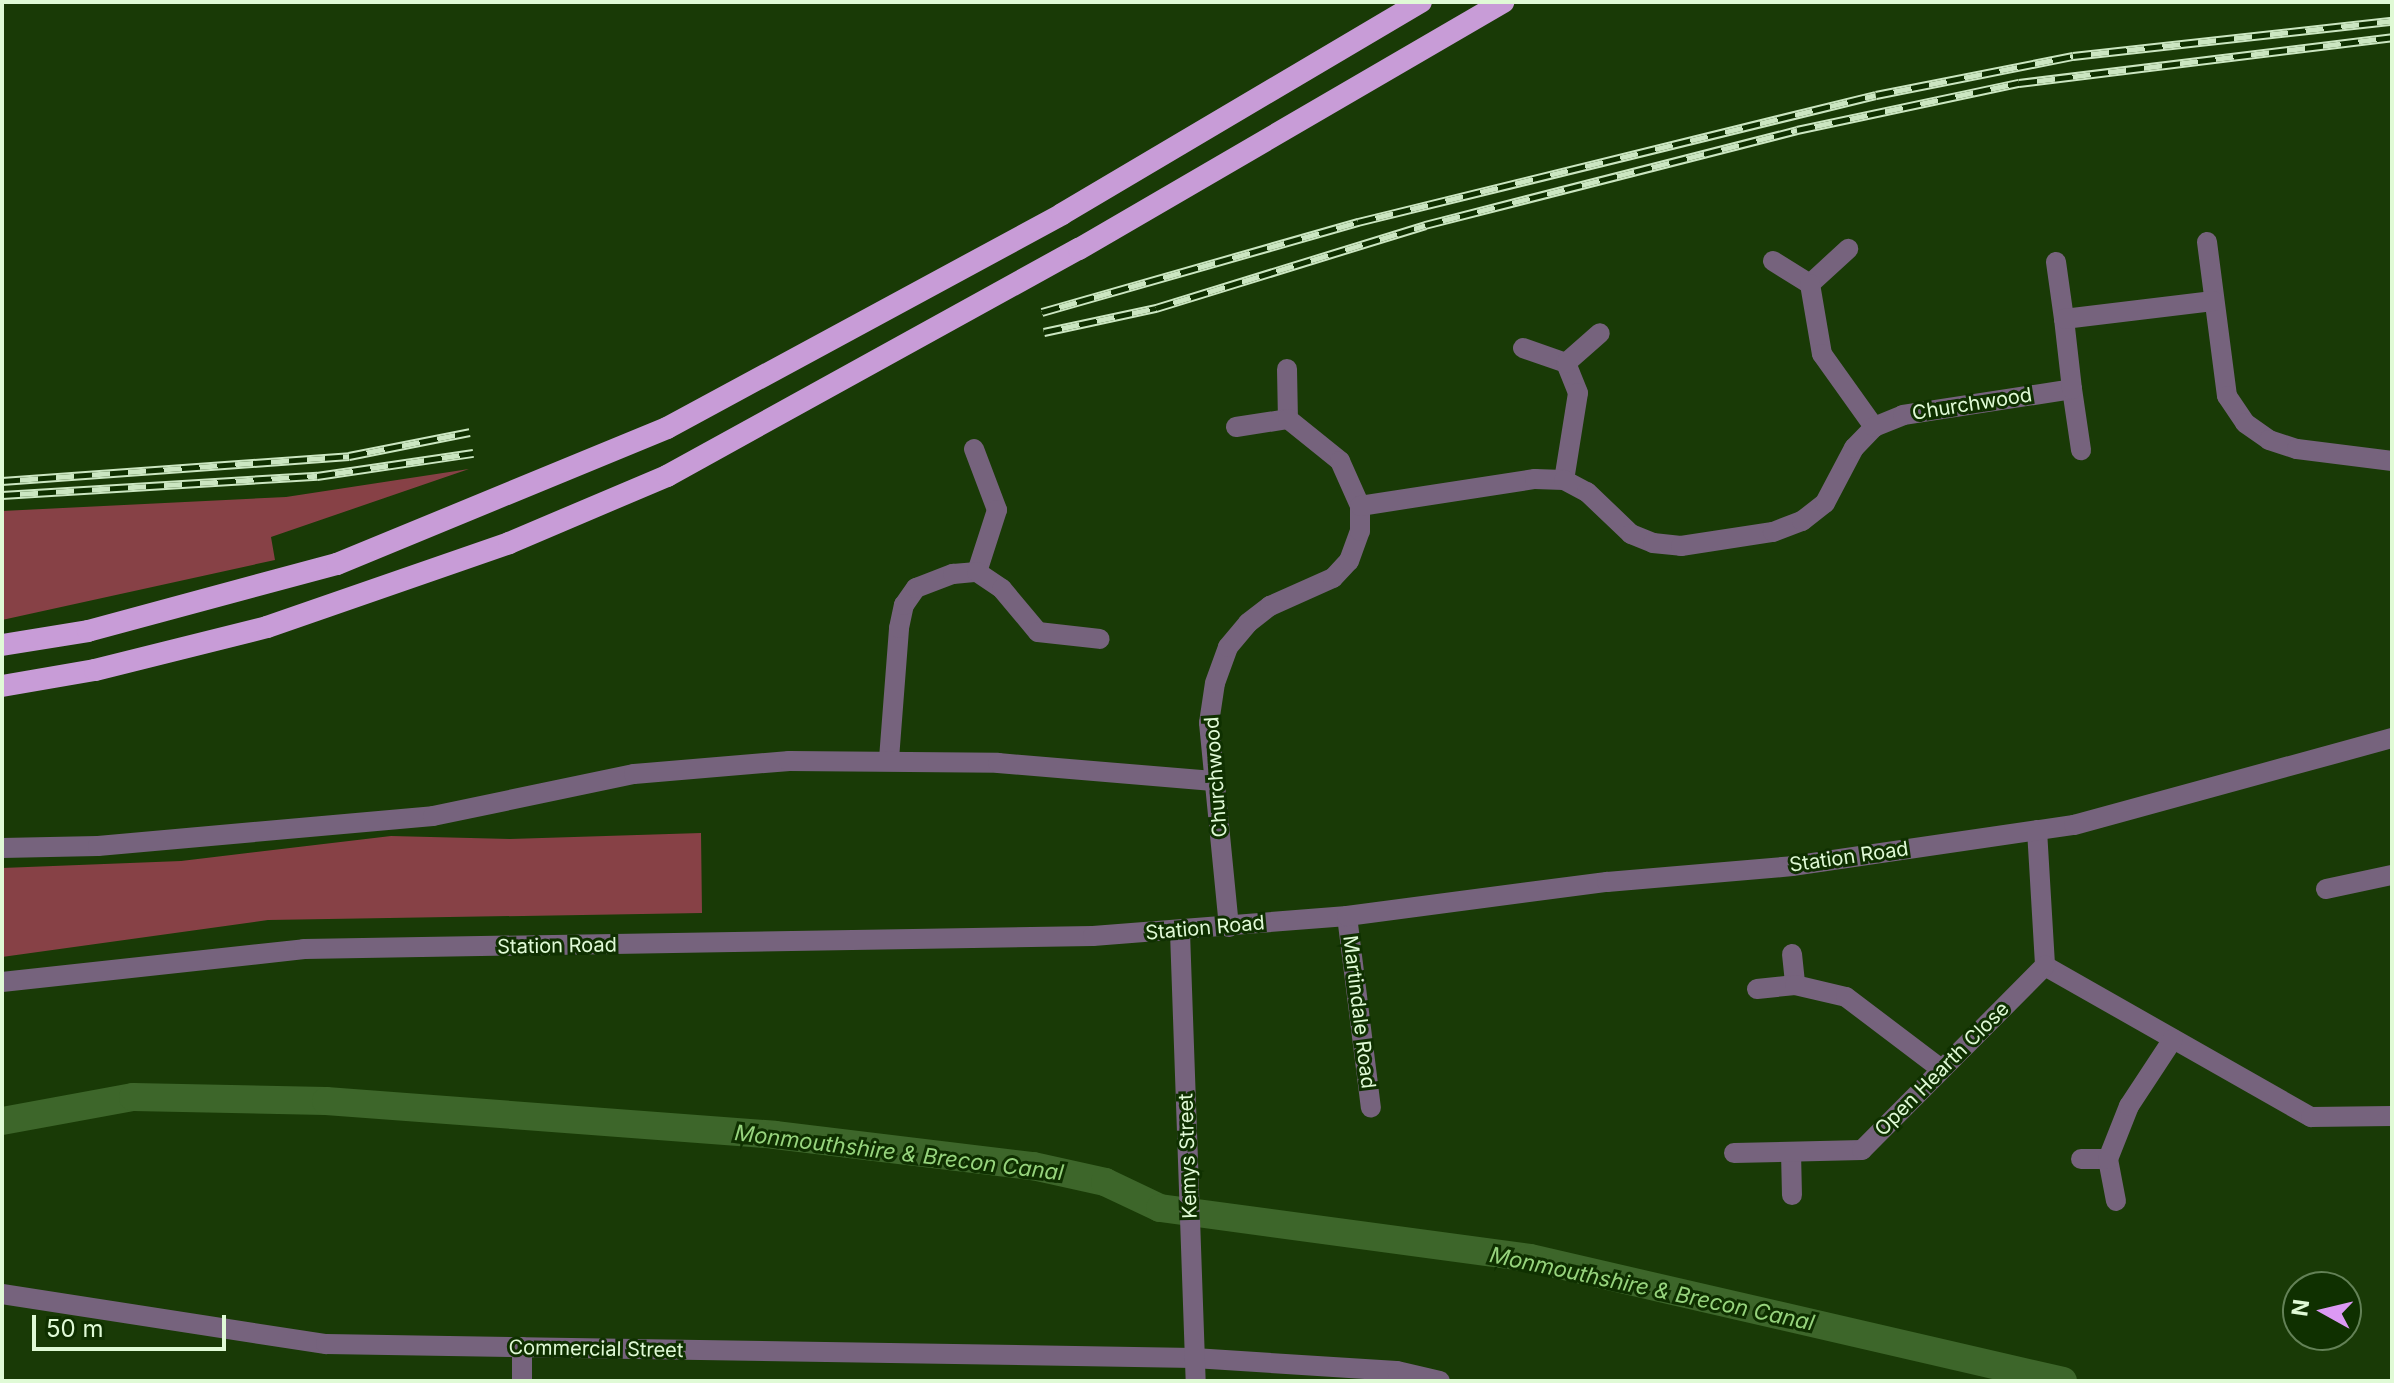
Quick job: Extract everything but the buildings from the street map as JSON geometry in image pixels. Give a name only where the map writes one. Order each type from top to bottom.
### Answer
[{"type":"highway","points":[[2,645],[88,631],[337,564],[653,434],[918,295],[1421,2]]},
{"type":"highway","points":[[2,686],[95,670],[267,627],[509,543],[667,476],[1079,249],[1503,2]]},
{"type":"street","points":[[2207,242],[2227,396],[2245,423],[2269,440],[2297,449],[2392,461]]},
{"type":"street","points":[[1810,284],[1848,249]]},
{"type":"street","points":[[1236,427],[1288,419],[1340,461],[1360,506],[1535,479],[1564,480],[1587,492],[1631,534],[1653,543],[1681,546],[1773,532],[1802,521],[1825,503],[1854,448],[1874,427],[1822,354],[1810,284],[1773,261]]},
{"type":"street","points":[[2056,262],[2081,450]]},
{"type":"street","points":[[2064,319],[2213,301]]},
{"type":"street","points":[[1566,363],[1600,333]]},
{"type":"street","points":[[1523,348],[1566,363],[1578,393],[1564,480]]},
{"type":"street","points":[[1287,369],[1288,419]]},
{"type":"street","name":"Churchwood","points":[[1874,427],[1903,415],[2072,389]]},
{"type":"street","points":[[974,449],[997,510],[977,572]]},
{"type":"street","name":"Churchwood","points":[[1229,927],[1209,723],[1228,647],[1270,606],[1312,591],[1349,561],[1360,531],[1360,506]]},
{"type":"street","points":[[889,759],[899,628],[909,595],[931,581],[977,572],[1002,589],[1038,632],[1100,639]]},
{"type":"street","name":"Station Road","points":[[2,982],[304,949],[1180,932],[1347,916],[1607,882],[1792,866],[2037,830],[2392,738]]},
{"type":"street","points":[[2,848],[98,846],[433,816],[634,774],[789,761],[889,759],[1101,769],[1213,781]]},
{"type":"street","points":[[2037,830],[2045,966],[2311,1117],[2392,1116]]},
{"type":"street","points":[[2326,889],[2392,875]]},
{"type":"street","name":"Martindale Road","points":[[1347,916],[1371,1108]]},
{"type":"street","name":"Kemys Street","points":[[1180,932],[1196,1381]]},
{"type":"street","points":[[1792,954],[1795,985]]},
{"type":"street","name":"Open Hearth Close","points":[[1734,1153],[1862,1150],[1940,1068],[2045,966]]},
{"type":"street","points":[[1757,989],[1795,985],[1846,997],[1940,1068]]},
{"type":"street","points":[[2116,1201],[2108,1159],[2129,1106],[2173,1039]]},
{"type":"street","points":[[1791,1152],[1792,1195]]},
{"type":"street","points":[[2081,1159],[2108,1159]]},
{"type":"street","name":"Commercial Street","points":[[2,1294],[326,1344],[1194,1358],[1397,1371],[1440,1381]]},
{"type":"street","points":[[522,1347],[522,1381]]},
{"type":"shaded area","points":[[469,469],[271,537],[275,560],[2,620],[2,511],[286,497]]},
{"type":"shaded area","points":[[701,833],[702,913],[268,920],[2,957],[2,868],[181,861],[391,836],[510,839]]},
{"type":"waterway","name":"Monmouthshire & Brecon Canal","points":[[2,1121],[133,1097],[326,1101],[775,1135],[1033,1166],[1105,1182],[1160,1208],[1530,1258],[2063,1381]]},
{"type":"railway","points":[[1042,312],[1358,222],[1876,95],[2073,56],[2392,21]]},
{"type":"railway","points":[[1044,332],[1156,308],[1425,225],[1797,130],[2019,83],[2392,37]]},
{"type":"railway","points":[[2,481],[349,456],[470,432]]},
{"type":"railway","points":[[2,495],[317,476],[473,453]]}]
